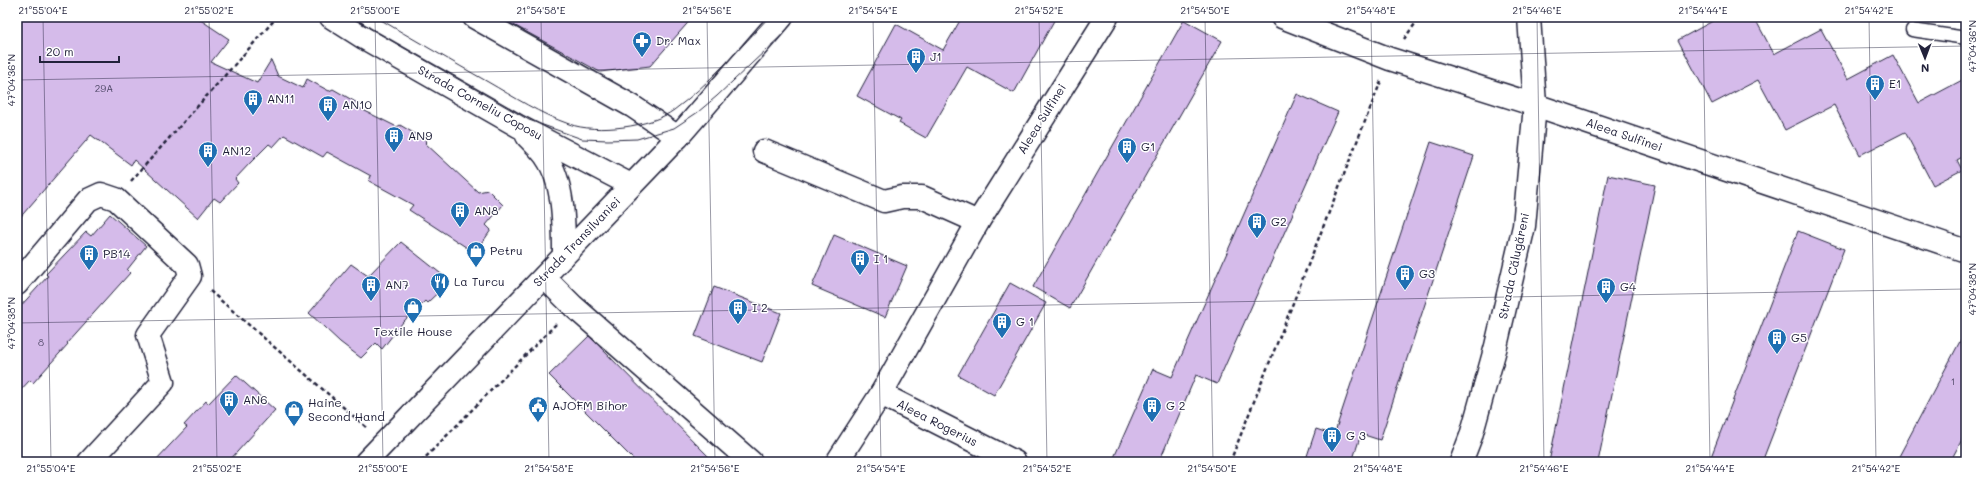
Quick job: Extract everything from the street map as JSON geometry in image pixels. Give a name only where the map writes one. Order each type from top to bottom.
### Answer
[{"type":"street","name":"Strada Corneliu Coposu","points":[[331,17],[364,38],[518,126],[631,185]]},
{"type":"street","points":[[474,17],[632,106],[678,137]]},
{"type":"street","name":"Strada Transilvaniei","points":[[366,462],[544,277],[564,254],[678,137],[782,17]]},
{"type":"street","name":"Aleea Sulfinei","points":[[838,462],[881,394],[978,222],[1107,17]]},
{"type":"street","name":"Aleea Sulfinei","points":[[1282,17],[1390,59],[1535,105],[1966,250]]},
{"type":"street","name":"Strada Călugăreni","points":[[1461,462],[1471,436],[1496,346],[1524,226],[1535,105],[1529,17]]},
{"type":"street","points":[[518,126],[547,157],[557,182],[564,213],[564,254]]},
{"type":"street","points":[[764,151],[884,201],[902,196],[922,197],[978,222]]},
{"type":"street","points":[[17,284],[88,200],[101,194],[116,199],[187,265],[190,276],[183,288],[148,335],[163,382],[89,462]]},
{"type":"street","points":[[544,277],[573,306],[751,462]]},
{"type":"street","name":"Aleea Rogerius","points":[[881,394],[1015,462]]},
{"type":"lane","points":[[1912,30],[1966,38]]},
{"type":"path","points":[[116,199],[277,17]]},
{"type":"path","points":[[1230,462],[1390,59]]},
{"type":"path","points":[[189,272],[384,443]]},
{"type":"path","points":[[421,462],[573,306]]},
{"type":"building","points":[[17,17],[196,17],[229,39],[211,62],[257,83],[271,60],[278,76],[303,88],[307,79],[329,91],[333,89],[359,104],[357,107],[397,127],[400,125],[427,141],[425,143],[478,192],[488,190],[503,205],[486,225],[491,230],[475,253],[409,210],[413,205],[369,181],[371,176],[327,152],[323,157],[284,135],[273,147],[269,144],[235,179],[238,183],[220,202],[214,198],[198,218],[134,160],[131,165],[91,135],[17,221]]},
{"type":"building","points":[[499,17],[693,17],[650,66],[600,72]]},
{"type":"building","name":"J1","points":[[962,17],[1056,17],[1014,93],[967,67],[926,138],[899,123],[901,120],[857,96],[896,24],[943,50]]},
{"type":"building","name":"E1","points":[[1720,17],[1754,17],[1774,54],[1821,29],[1848,79],[1893,55],[1919,103],[1966,78],[1966,155],[1957,160],[1962,170],[1933,185],[1905,132],[1860,155],[1834,105],[1785,130],[1758,80],[1712,104],[1678,40]]},
{"type":"building","name":"G1","points":[[1184,20],[1222,41],[1070,308],[1033,287]]},
{"type":"building","name":"G2","points":[[1297,94],[1338,112],[1217,384],[1196,375],[1159,462],[1112,462],[1153,369],[1172,377]]},
{"type":"building","name":"G3","points":[[1431,142],[1474,156],[1380,440],[1361,434],[1352,462],[1305,462],[1316,429],[1334,435]]},
{"type":"building","name":"G4","points":[[1608,175],[1655,185],[1598,462],[1549,462]]},
{"type":"building","name":"PB14","points":[[110,214],[146,246],[127,270],[130,273],[33,383],[30,380],[17,394],[17,310],[48,276],[46,274],[86,232],[91,236]]},
{"type":"building","name":"G5","points":[[1798,231],[1844,249],[1762,462],[1709,462]]},
{"type":"building","name":"I 1","points":[[834,235],[907,266],[885,317],[812,286]]},
{"type":"building","name":"AN7","points":[[401,242],[450,281],[427,303],[425,301],[403,322],[382,349],[376,343],[361,358],[340,342],[309,313],[351,264],[368,276]]},
{"type":"building","name":"G 1","points":[[1010,283],[1046,303],[994,395],[958,375]]},
{"type":"building","name":"I 2","points":[[714,287],[781,313],[762,362],[695,336]]},
{"type":"building","points":[[1966,330],[1966,432],[1950,462],[1896,462]]},
{"type":"building","points":[[589,336],[714,462],[636,462],[549,375]]},
{"type":"building","name":"AN6","points":[[236,375],[275,410],[228,462],[154,462],[187,427],[184,425],[206,401],[208,404]]},
{"type":"tram line","points":[[350,17],[529,120],[582,139],[608,140],[637,139],[674,128],[698,112],[717,96],[783,34],[797,17]]},
{"type":"tram line","points":[[376,17],[537,110],[569,124],[580,127],[594,128],[638,125],[652,121],[674,110],[699,90],[769,17]]},
{"type":"place","name":"Dr. Max","points":[[642,58]]},
{"type":"place","name":"J1","points":[[916,74]]},
{"type":"place","name":"E1","points":[[1875,101]]},
{"type":"place","name":"AN11","points":[[253,116]]},
{"type":"place","name":"AN10","points":[[328,122]]},
{"type":"place","name":"AN9","points":[[394,153]]},
{"type":"place","name":"G1","points":[[1127,164]]},
{"type":"place","name":"AN12","points":[[208,168]]},
{"type":"place","name":"AN8","points":[[460,228]]},
{"type":"place","name":"G2","points":[[1257,239]]},
{"type":"place","name":"Petru","points":[[476,268]]},
{"type":"place","name":"PB14","points":[[89,271]]},
{"type":"place","name":"I 1","points":[[860,276]]},
{"type":"place","name":"G3","points":[[1405,291]]},
{"type":"place","name":"La Turcu","points":[[440,299]]},
{"type":"place","name":"AN7","points":[[371,302]]},
{"type":"place","name":"G4","points":[[1606,304]]},
{"type":"place","name":"Textile House","points":[[413,324]]},
{"type":"place","name":"I 2","points":[[738,325]]},
{"type":"place","name":"G 1","points":[[1002,339]]},
{"type":"place","name":"G5","points":[[1777,355]]},
{"type":"place","name":"AN6","points":[[229,417]]},
{"type":"place","name":"AJOFM Bihor","points":[[538,423]]},
{"type":"place","name":"G 2","points":[[1152,423]]},
{"type":"place","name":"Haine Second Hand","points":[[294,427]]},
{"type":"place","name":"G 3","points":[[1332,453]]}]
